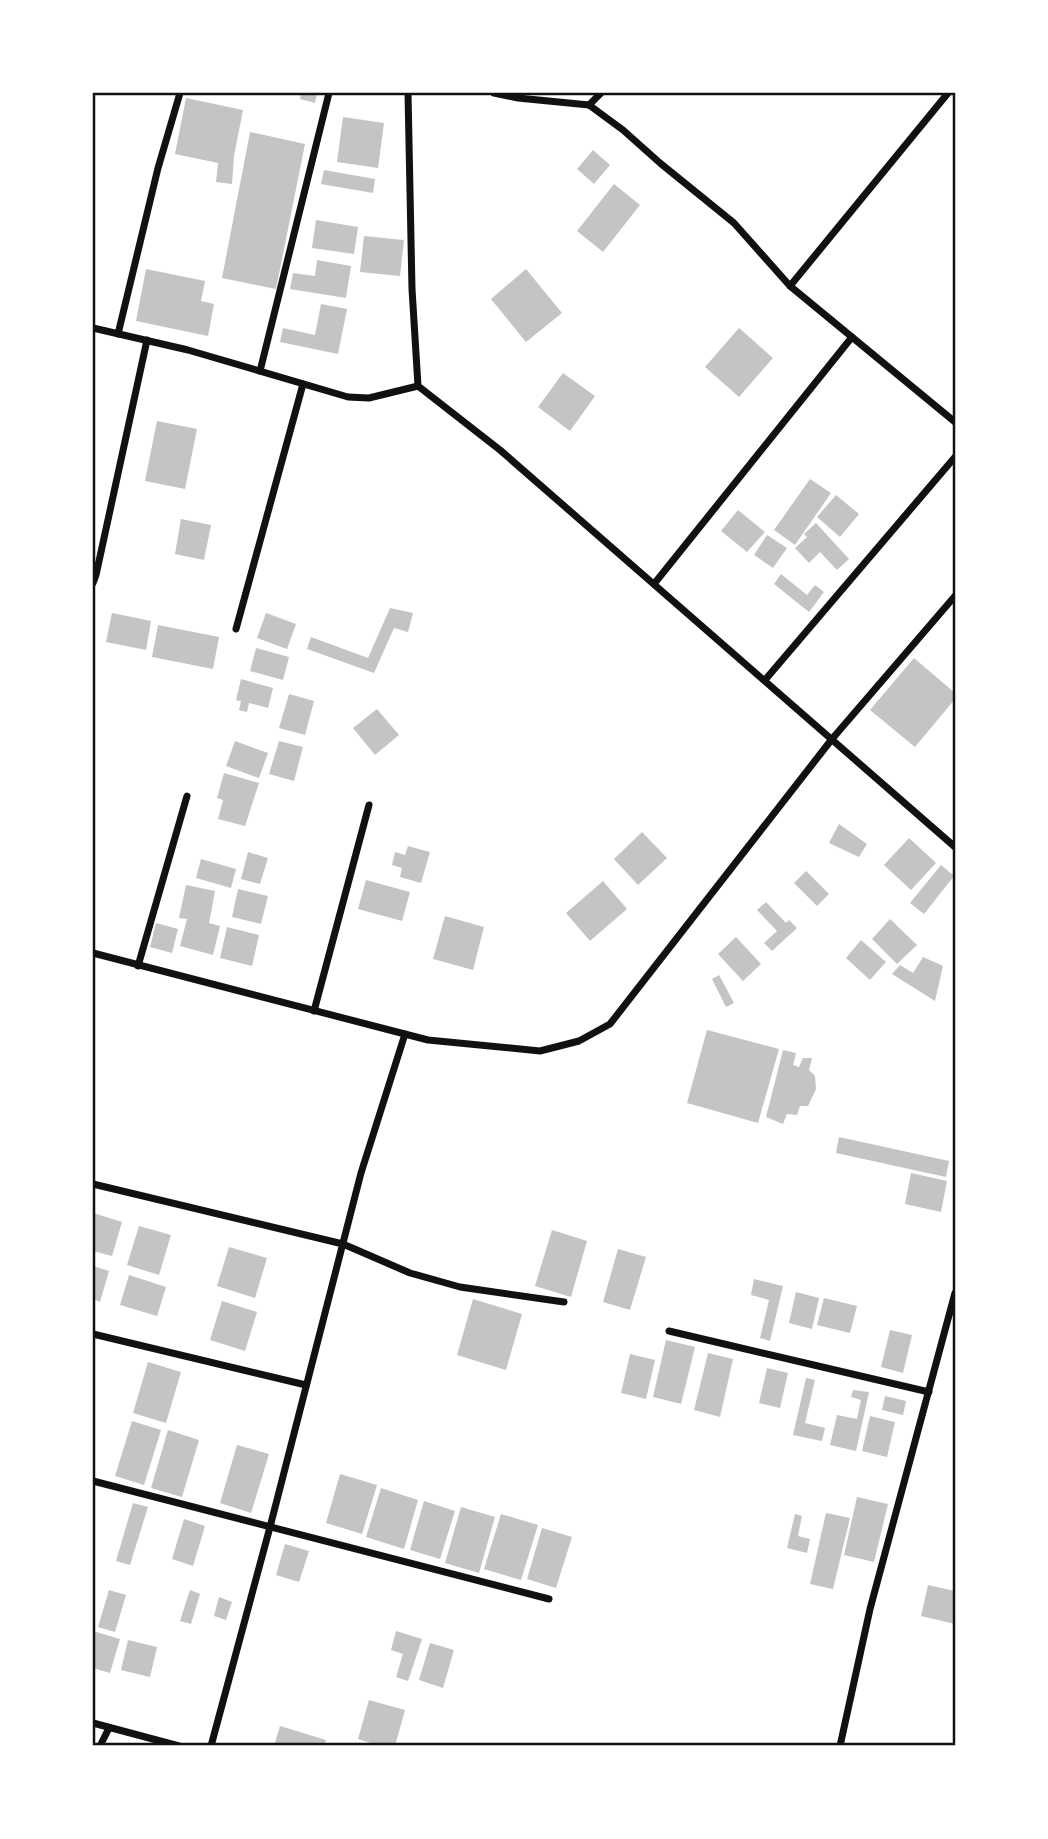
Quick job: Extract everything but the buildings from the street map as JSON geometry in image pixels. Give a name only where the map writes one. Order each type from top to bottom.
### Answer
[{"type":"street","points":[[118,334],[158,167],[180,93]]},
{"type":"street","points":[[260,371],[329,93]]},
{"type":"street","points":[[408,93],[412,289],[418,386],[500,450],[955,847]]},
{"type":"street","points":[[494,93],[589,105],[734,223],[790,286],[955,422]]},
{"type":"street","points":[[589,105],[601,93]]},
{"type":"street","points":[[790,286],[948,93]]},
{"type":"street","points":[[93,328],[147,340],[348,397],[369,398],[418,386]]},
{"type":"street","points":[[654,584],[852,337]]},
{"type":"street","points":[[93,583],[147,340]]},
{"type":"street","points":[[236,629],[303,384]]},
{"type":"street","points":[[765,680],[955,457]]},
{"type":"street","points":[[93,953],[428,1040],[540,1051],[579,1041],[610,1024],[832,739],[955,596]]},
{"type":"street","points":[[138,966],[187,796]]},
{"type":"street","points":[[314,1011],[369,805]]},
{"type":"street","points":[[211,1746],[360,1173],[405,1034]]},
{"type":"street","points":[[93,1184],[343,1244],[410,1273],[460,1287],[564,1302]]},
{"type":"street","points":[[840,1746],[870,1609],[929,1392],[951,1327],[955,1293]]},
{"type":"street","points":[[668,1331],[929,1392]]},
{"type":"street","points":[[93,1334],[306,1385]]},
{"type":"street","points":[[93,1481],[549,1599]]},
{"type":"street","points":[[93,1723],[179,1746]]},
{"type":"street","points":[[100,1746],[109,1728]]}]
